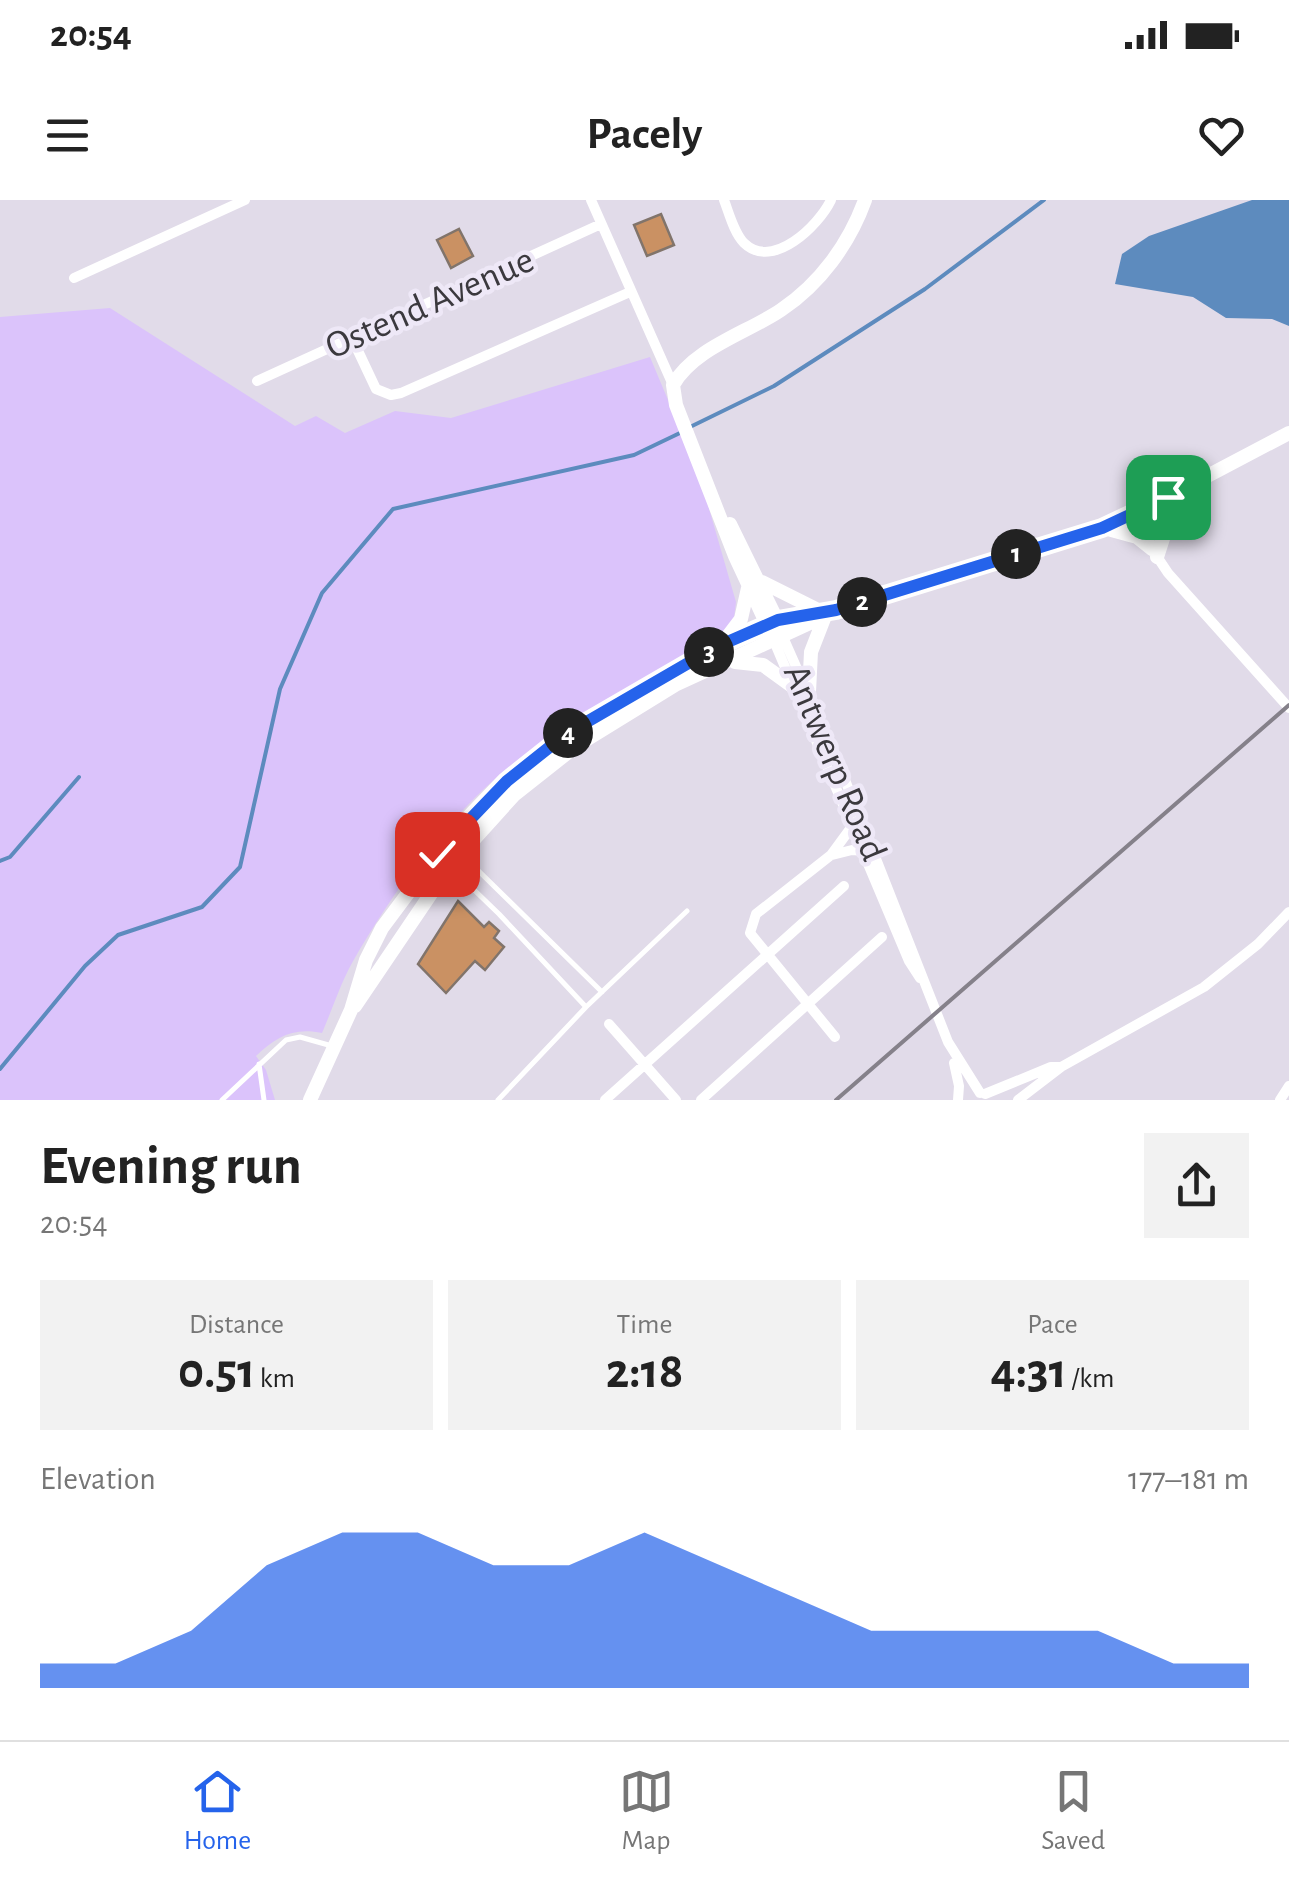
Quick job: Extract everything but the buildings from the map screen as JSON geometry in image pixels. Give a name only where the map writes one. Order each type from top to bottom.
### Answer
[{"type":"main road","points":[[674,385],[689,364],[804,293],[845,241],[865,200]]},
{"type":"main road","name":"Antwerp Road","points":[[674,385],[673,394],[694,447],[779,639]]},
{"type":"main road","points":[[310,1100],[351,1010],[366,960],[382,928],[447,841],[507,781],[566,734],[716,647],[772,622],[828,612],[1102,528],[1142,512],[1289,433]]},
{"type":"main road","points":[[1102,528],[1138,537],[1154,553],[1169,520],[1197,482]]},
{"type":"main road","points":[[716,647],[736,628],[755,584],[828,612]]},
{"type":"main road","points":[[351,1010],[450,867],[514,795],[576,746],[675,685],[779,639],[828,612]]},
{"type":"main road","points":[[809,692],[811,652],[828,612]]},
{"type":"main road","points":[[728,662],[763,665],[792,686]]},
{"type":"street","points":[[74,278],[245,200]]},
{"type":"street","points":[[591,200],[674,385]]},
{"type":"street","points":[[724,200],[744,243],[763,251],[773,251],[806,234],[818,224],[831,200]]},
{"type":"street","name":"Ostend Avenue","points":[[257,381],[601,224]]},
{"type":"street","points":[[352,336],[376,389],[391,395],[630,292]]},
{"type":"street","points":[[1142,512],[1154,553],[1289,708]]},
{"type":"street","name":"Antwerp Road","points":[[779,639],[792,686],[909,962],[924,982]]},
{"type":"street","name":"Antwerp Road","points":[[779,639],[809,692],[910,940],[948,1042],[958,1078],[959,1100]]},
{"type":"street","points":[[835,1037],[750,933],[756,914],[831,855],[853,825]]},
{"type":"street","points":[[831,855],[864,851]]},
{"type":"street","points":[[605,1100],[844,886]]},
{"type":"street","points":[[1018,1100],[1061,1067],[1204,987],[1258,944],[1289,912]]},
{"type":"street","points":[[702,1100],[882,937]]},
{"type":"street","points":[[609,1024],[676,1100]]},
{"type":"street","name":"Antwerp Road","points":[[948,1042],[986,1096]]},
{"type":"street","points":[[959,1100],[968,1094],[986,1096],[1050,1067],[1061,1067]]},
{"type":"street","points":[[1280,1100],[1289,1086]]},
{"type":"lane","points":[[447,841],[602,992]]},
{"type":"lane","points":[[437,854],[500,914],[586,1007]]},
{"type":"lane","points":[[498,1100],[586,1007],[687,911]]},
{"type":"lane","points":[[222,1100],[286,1040],[300,1037],[334,1047]]},
{"type":"lane","points":[[259,1064],[264,1100]]},
{"type":"shaded area","points":[[110,308],[295,426],[316,416],[345,433],[395,411],[451,418],[650,357],[699,474],[736,602],[734,618],[721,634],[545,740],[461,812],[391,900],[348,971],[322,1033],[302,1031],[286,1035],[256,1056],[266,1070],[275,1100],[0,1100],[0,317]]},
{"type":"water","points":[[1252,200],[1289,200],[1289,326],[1272,319],[1226,318],[1193,297],[1115,284],[1122,254],[1149,236]]},
{"type":"waterway","points":[[690,427],[774,386],[925,289],[1044,200]]},
{"type":"waterway","points":[[0,1069],[85,966],[118,935],[202,907],[240,867],[280,689],[322,593],[393,509],[634,455],[682,432]]},
{"type":"waterway","points":[[0,861],[10,857],[79,777]]},
{"type":"railway","points":[[836,1100],[1289,705]]},
{"type":"route","points":[[437,854],[507,781],[566,734],[716,647],[778,620],[836,610],[1102,528],[1168,497]]}]
